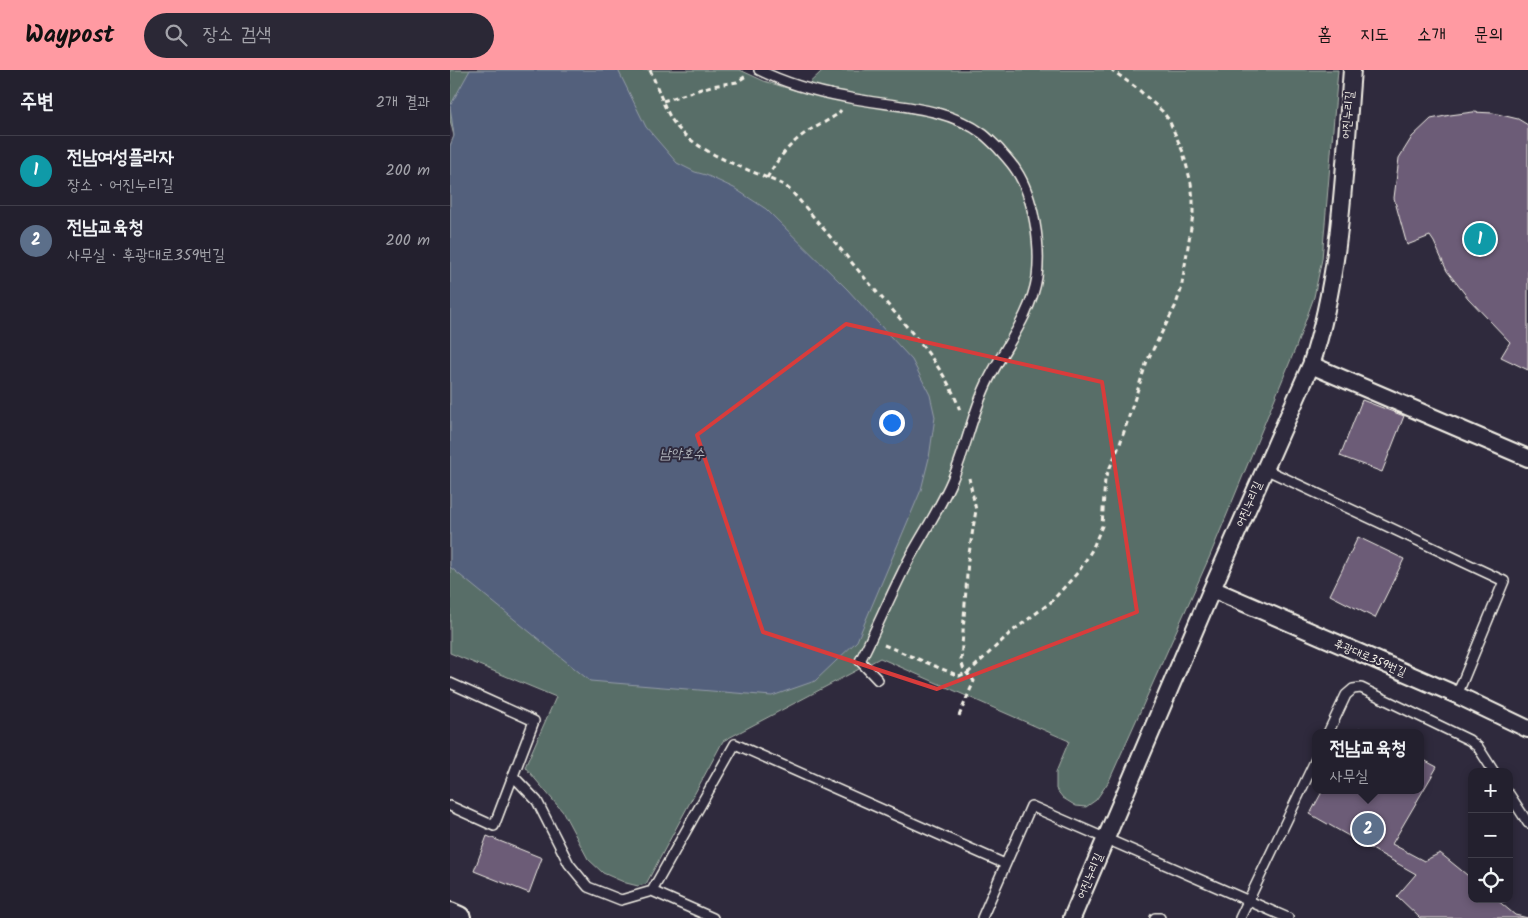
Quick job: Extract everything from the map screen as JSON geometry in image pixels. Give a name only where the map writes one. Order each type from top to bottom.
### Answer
[{"type":"street","name":"어진누리길","points":[[1072,918],[1311,364],[1320,336],[1338,230],[1352,70]]},
{"type":"street","points":[[1311,364],[1528,458]]},
{"type":"street","name":"후광대로359번길","points":[[1212,590],[1528,728]]},
{"type":"street","points":[[450,914],[459,918]]},
{"type":"lane","points":[[759,70],[798,84],[845,97],[943,114],[971,126],[984,134],[1016,170],[1029,198],[1037,242],[1038,264],[1035,285],[1024,315],[985,387],[961,458],[941,506],[907,563],[860,661],[878,680]]},
{"type":"lane","points":[[1265,469],[1504,581],[1456,695]]},
{"type":"lane","points":[[450,683],[534,721],[494,826],[450,806]]},
{"type":"lane","points":[[1330,729],[1346,695],[1353,689],[1361,688],[1469,740],[1478,747],[1491,768]]},
{"type":"lane","points":[[652,891],[735,744],[1005,864]]},
{"type":"lane","points":[[1240,918],[1312,768]]},
{"type":"lane","points":[[513,776],[537,801],[569,864],[588,887],[621,900],[652,891],[713,918]]},
{"type":"lane","points":[[1513,800],[1528,823]]},
{"type":"lane","points":[[982,918],[1031,806],[1288,918]]},
{"type":"lane","points":[[1155,918],[1160,918]]},
{"type":"path","points":[[650,70],[674,123],[686,136],[708,152],[784,185],[791,190],[928,354],[956,398],[968,438]]},
{"type":"path","points":[[872,639],[958,676],[966,673],[1010,633],[1032,618],[1064,589],[1079,571],[1092,550],[1102,526],[1105,479],[1120,444],[1147,361],[1175,307],[1181,290],[1193,199],[1191,183],[1182,152],[1169,120],[1139,90],[1112,70]]},
{"type":"path","points":[[663,101],[711,86],[737,82],[747,74]]},
{"type":"path","points":[[768,178],[782,156],[794,143],[809,131],[838,114],[845,97]]},
{"type":"path","points":[[959,716],[974,681],[964,670],[961,661],[968,560],[976,510],[968,472],[961,458]]},
{"type":"highlighted area","points":[[846,324],[1102,382],[1137,612],[937,689],[763,632],[697,435]]},
{"type":"green space","points":[[450,70],[740,70],[764,81],[800,92],[823,70],[1338,70],[1322,259],[1314,297],[1296,347],[1209,558],[1109,781],[1096,800],[1086,807],[1076,806],[1063,798],[1056,789],[1056,772],[1069,741],[880,658],[723,741],[646,884],[638,886],[626,883],[603,873],[588,859],[563,812],[525,767],[556,697],[450,653],[450,146],[454,136],[450,120]]},
{"type":"water","name":"남악호수","points":[[470,70],[618,70],[646,127],[677,163],[734,188],[766,209],[847,289],[912,360],[930,395],[935,417],[929,458],[921,490],[857,641],[815,681],[772,696],[590,681],[450,567],[450,146],[454,136],[450,106]]},
{"type":"building","points":[[1473,112],[1493,113],[1518,119],[1528,125],[1528,370],[1501,357],[1510,342],[1468,298],[1447,271],[1430,236],[1407,245],[1394,198],[1399,158],[1412,137],[1431,119]]},
{"type":"building","points":[[1362,400],[1404,416],[1382,472],[1340,456]]},
{"type":"building","points":[[1358,537],[1404,559],[1375,618],[1330,595]]},
{"type":"building","points":[[1424,760],[1437,767],[1424,789]]},
{"type":"building","points":[[1321,794],[1421,794],[1392,844],[1424,861],[1440,853],[1468,876],[1468,903],[1501,903],[1515,915],[1528,918],[1420,918],[1397,896],[1416,874],[1310,814]]},
{"type":"building","points":[[487,836],[542,858],[529,893],[474,871]]},
{"type":"place","name":"전남여성플라자","points":[[1480,239]]},
{"type":"place","name":"전남교육청","points":[[1368,829]]}]
